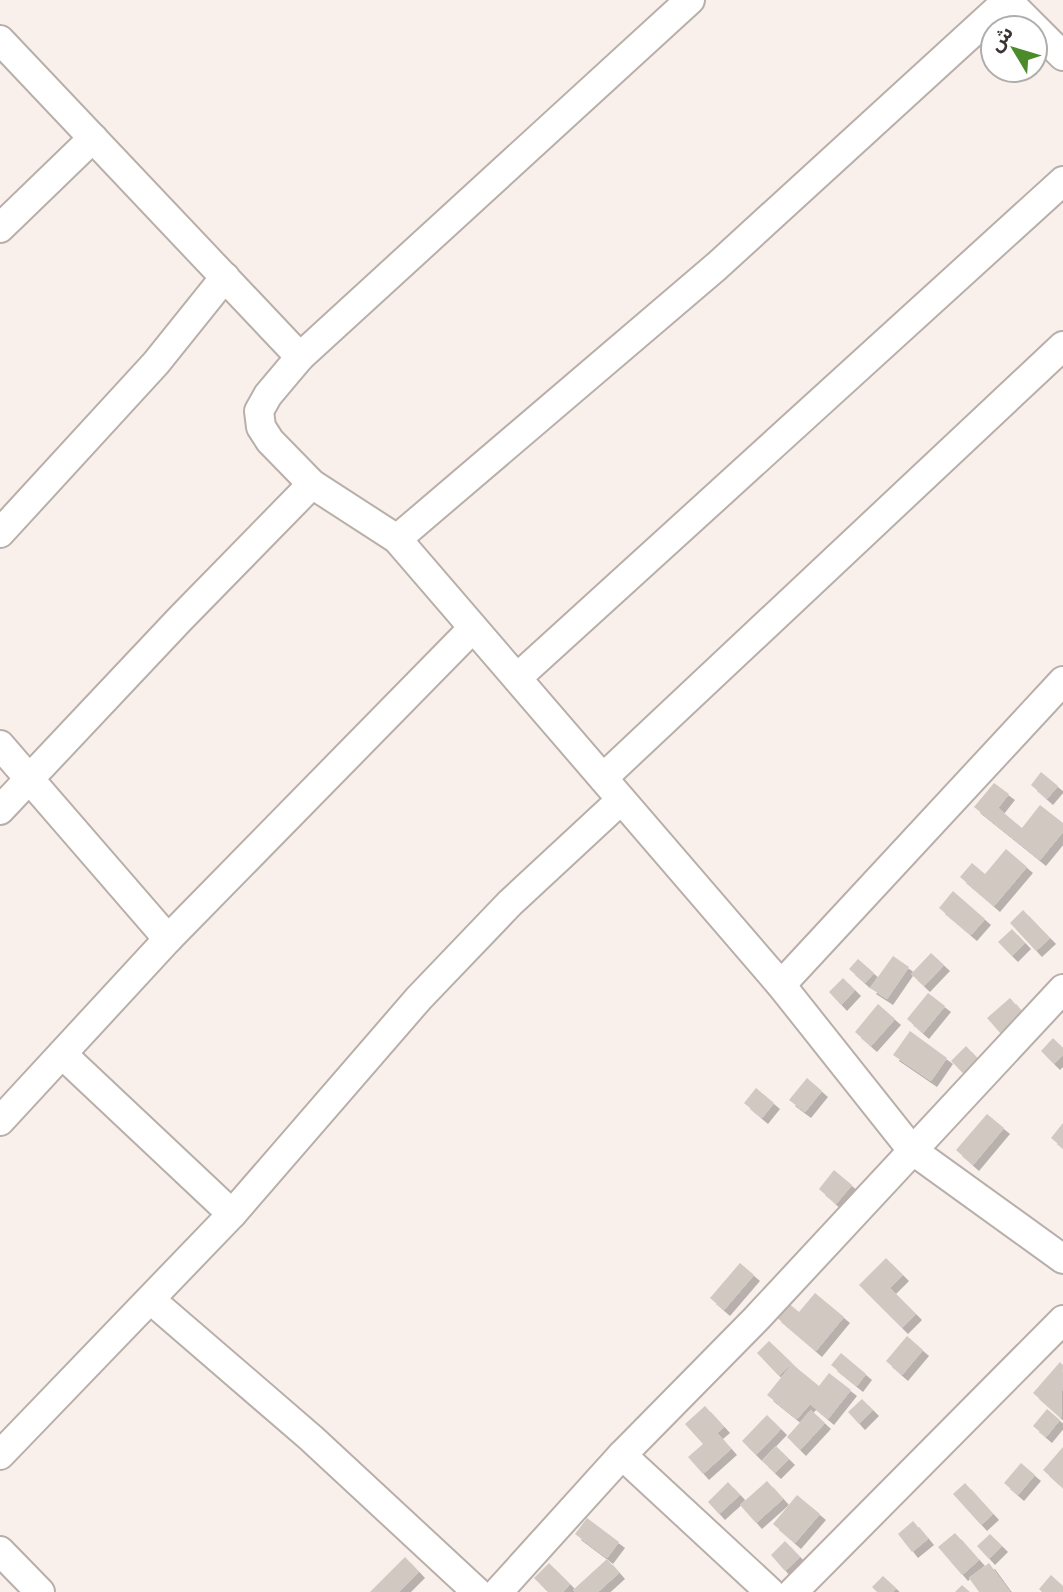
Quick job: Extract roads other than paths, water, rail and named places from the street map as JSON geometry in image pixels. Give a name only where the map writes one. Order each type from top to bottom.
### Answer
[{"type":"street","points":[[690,0],[300,357],[268,395],[259,411],[261,427],[270,441],[313,484],[397,539],[780,985],[912,1150],[1063,1259]]},
{"type":"street","points":[[397,539],[717,265],[1008,0],[1063,56]]},
{"type":"street","points":[[0,40],[300,357]]},
{"type":"street","points":[[0,228],[93,138]]},
{"type":"street","points":[[517,678],[1063,181]]},
{"type":"street","points":[[0,533],[156,363],[225,277]]},
{"type":"street","points":[[603,778],[1063,346]]},
{"type":"street","points":[[0,810],[180,619],[313,484]]},
{"type":"street","points":[[0,1121],[168,939],[473,628]]},
{"type":"street","points":[[780,985],[1063,681]]},
{"type":"street","points":[[0,745],[168,939]]},
{"type":"street","points":[[0,1455],[232,1214],[419,998],[510,903],[621,800]]},
{"type":"street","points":[[498,1592],[622,1455],[756,1319],[1063,989]]},
{"type":"street","points":[[62,1054],[232,1214]]},
{"type":"street","points":[[150,1300],[311,1438],[477,1592]]},
{"type":"street","points":[[793,1592],[1063,1320]]},
{"type":"street","points":[[622,1455],[770,1592]]},
{"type":"street","points":[[0,1551],[40,1592]]}]
